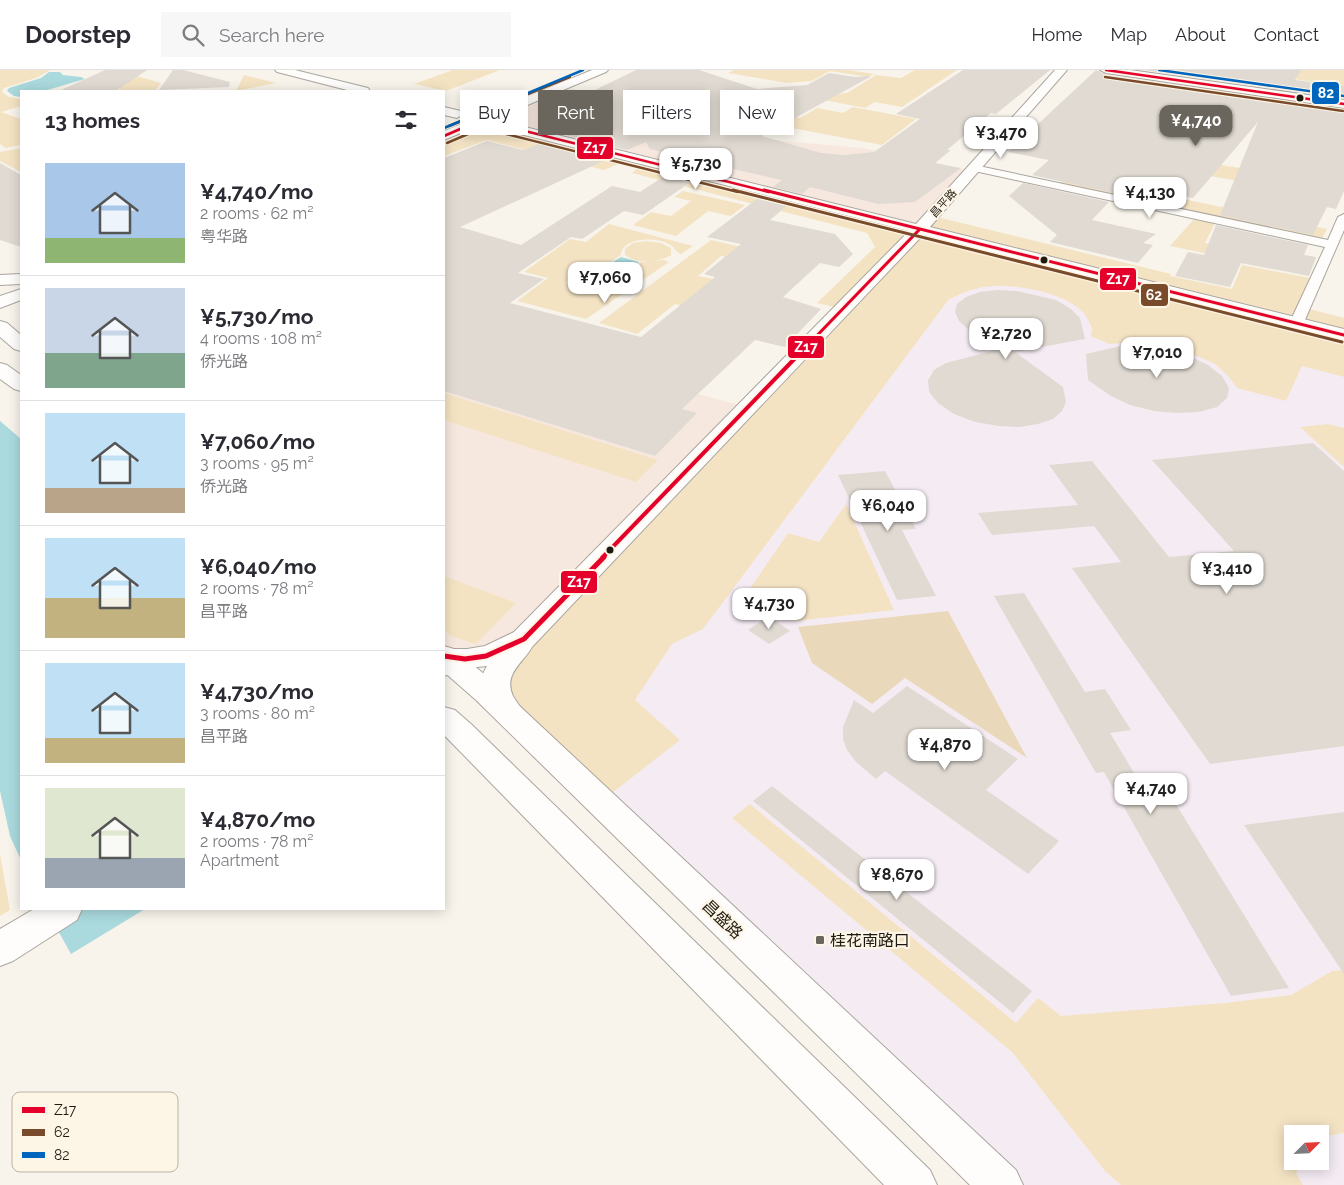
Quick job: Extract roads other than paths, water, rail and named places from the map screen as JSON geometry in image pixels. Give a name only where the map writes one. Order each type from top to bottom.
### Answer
[{"type":"street","points":[[281,70],[360,90]]},
{"type":"street","points":[[450,113],[567,70]]},
{"type":"street","points":[[528,101],[602,70]]},
{"type":"street","name":"昌平路","points":[[524,639],[919,230],[1061,70]]},
{"type":"street","points":[[1106,70],[1344,104]]},
{"type":"street","points":[[445,136],[460,129]]},
{"type":"street","points":[[528,132],[1344,334]]},
{"type":"street","points":[[974,168],[1332,245]]},
{"type":"street","points":[[1297,322],[1344,217]]},
{"type":"street","points":[[0,280],[20,278]]},
{"type":"street","points":[[0,303],[20,294]]},
{"type":"street","points":[[0,318],[20,309]]},
{"type":"street","points":[[0,327],[20,344]]},
{"type":"street","points":[[0,369],[20,385]]},
{"type":"street","points":[[448,666],[495,664],[505,658],[524,639]]},
{"type":"street","points":[[513,718],[494,687],[503,665],[524,639]]},
{"type":"street","name":"昌盛路","points":[[448,666],[513,718],[1001,1185]]},
{"type":"street","points":[[445,719],[915,1185]]},
{"type":"street","points":[[9,943],[62,910]]},
{"type":"water","points":[[49,72],[60,72],[63,75],[85,79],[47,90],[20,90],[20,97],[14,96],[7,91],[9,88],[41,78]]},
{"type":"water","points":[[621,257],[639,262],[619,275],[600,270]]},
{"type":"water","points":[[0,421],[20,438],[20,858],[10,836],[0,791]]},
{"type":"water","points":[[47,910],[143,910],[71,954]]},
{"type":"place","name":"桂花南路口","points":[[820,940]]}]
